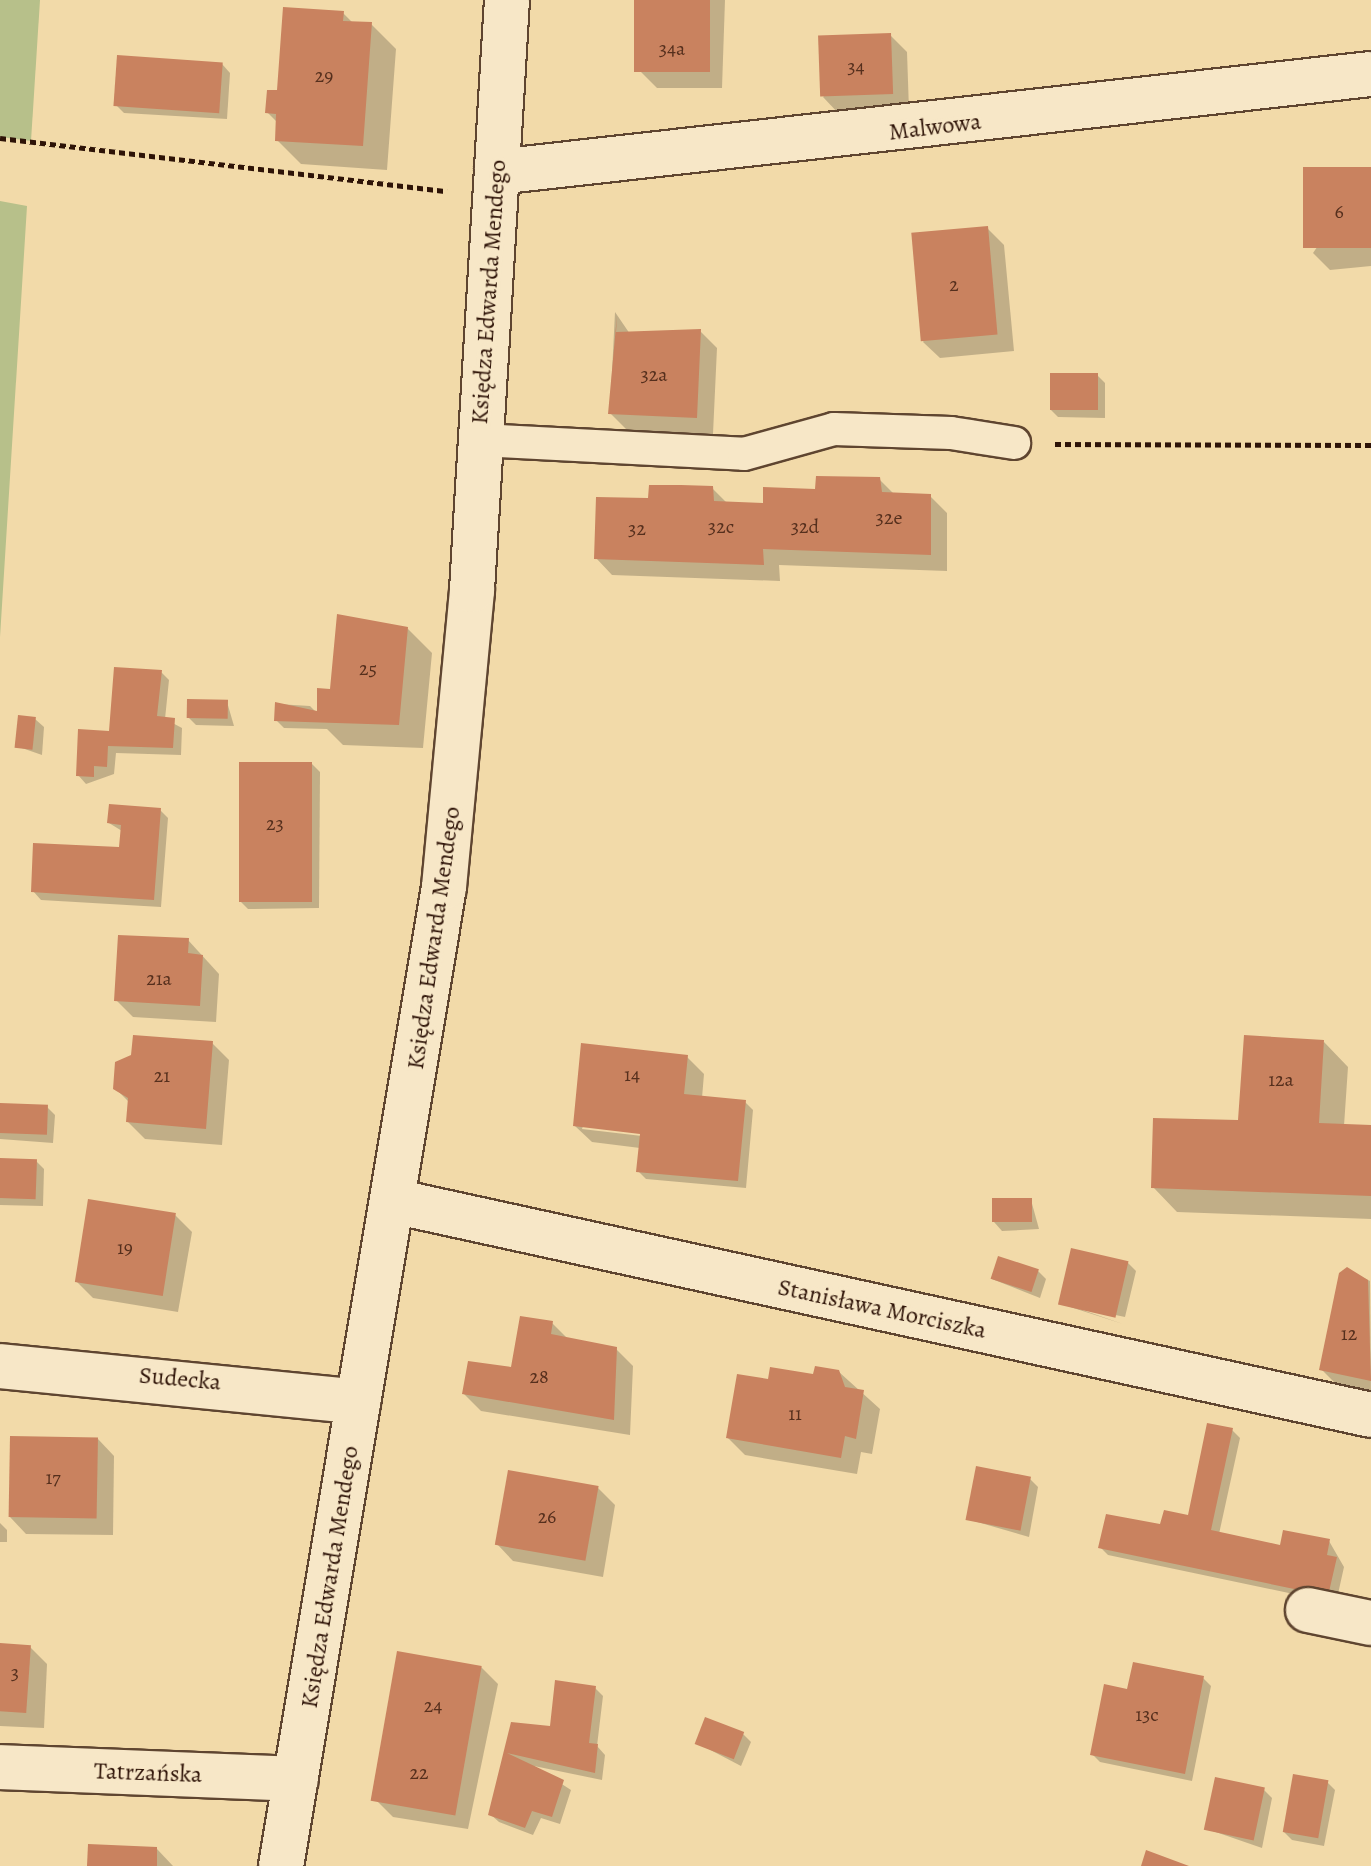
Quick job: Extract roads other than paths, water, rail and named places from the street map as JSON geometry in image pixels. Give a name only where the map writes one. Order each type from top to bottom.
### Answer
[{"type":"street","name":"Księdza Edwarda Mendego","points":[[281,1866],[393,1201],[461,742],[507,0]]},
{"type":"street","name":"Malwowa","points":[[496,184],[1371,74]]},
{"type":"street","name":"Stanisława Morciszka","points":[[393,1201],[1371,1415]]},
{"type":"street","name":"Sudecka","points":[[0,1366],[358,1402]]},
{"type":"street","points":[[1308,1610],[1371,1623]]},
{"type":"street","name":"Tatrzańska","points":[[0,1767],[296,1779]]},
{"type":"lane","points":[[480,440],[744,454],[834,429],[951,433],[1014,443]]}]
